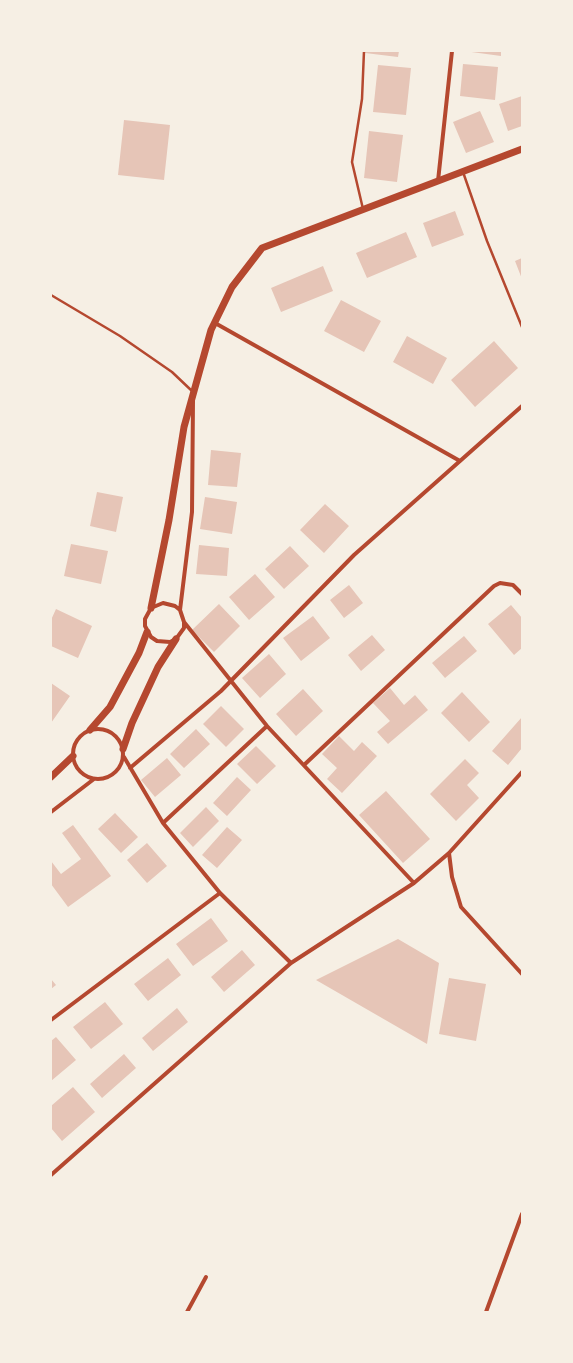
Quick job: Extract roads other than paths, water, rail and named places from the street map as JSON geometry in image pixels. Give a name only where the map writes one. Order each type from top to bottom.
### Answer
[{"type":"main road","points":[[151,608],[169,520],[184,427],[215,323],[232,288],[262,248],[522,149]]},
{"type":"main road","points":[[90,730],[110,707],[139,653],[147,632]]},
{"type":"main road","points":[[123,749],[132,723],[158,667],[176,639]]},
{"type":"main road","points":[[51,777],[73,756]]},
{"type":"street","points":[[438,181],[452,51]]},
{"type":"street","points":[[215,323],[460,461]]},
{"type":"street","points":[[180,610],[175,606],[163,603],[151,608],[145,619],[147,632],[151,637],[163,642],[176,639],[184,628],[184,622],[180,610],[192,512],[194,392]]},
{"type":"street","points":[[130,768],[221,691],[230,680],[354,555],[460,461],[513,417],[522,406]]},
{"type":"street","points":[[304,765],[494,586],[500,582],[513,585],[522,594]]},
{"type":"street","points":[[184,622],[267,726],[414,883]]},
{"type":"street","points":[[163,823],[267,726]]},
{"type":"street","points":[[124,757],[117,772],[102,780],[94,779],[80,771],[73,756],[77,740],[90,730],[107,731],[120,741],[124,757],[163,823],[220,893],[291,963]]},
{"type":"street","points":[[51,1175],[291,963],[414,883],[449,853],[522,772]]},
{"type":"street","points":[[51,812],[94,779]]},
{"type":"street","points":[[449,853],[452,877],[461,907],[522,974]]},
{"type":"street","points":[[51,1020],[220,893]]},
{"type":"street","points":[[486,1312],[522,1214]]},
{"type":"street","points":[[187,1312],[206,1277]]},
{"type":"lane","points":[[363,210],[352,162],[362,99],[364,51]]},
{"type":"lane","points":[[463,172],[487,241],[522,327]]},
{"type":"lane","points":[[51,295],[120,336],[172,372],[194,392]]}]
